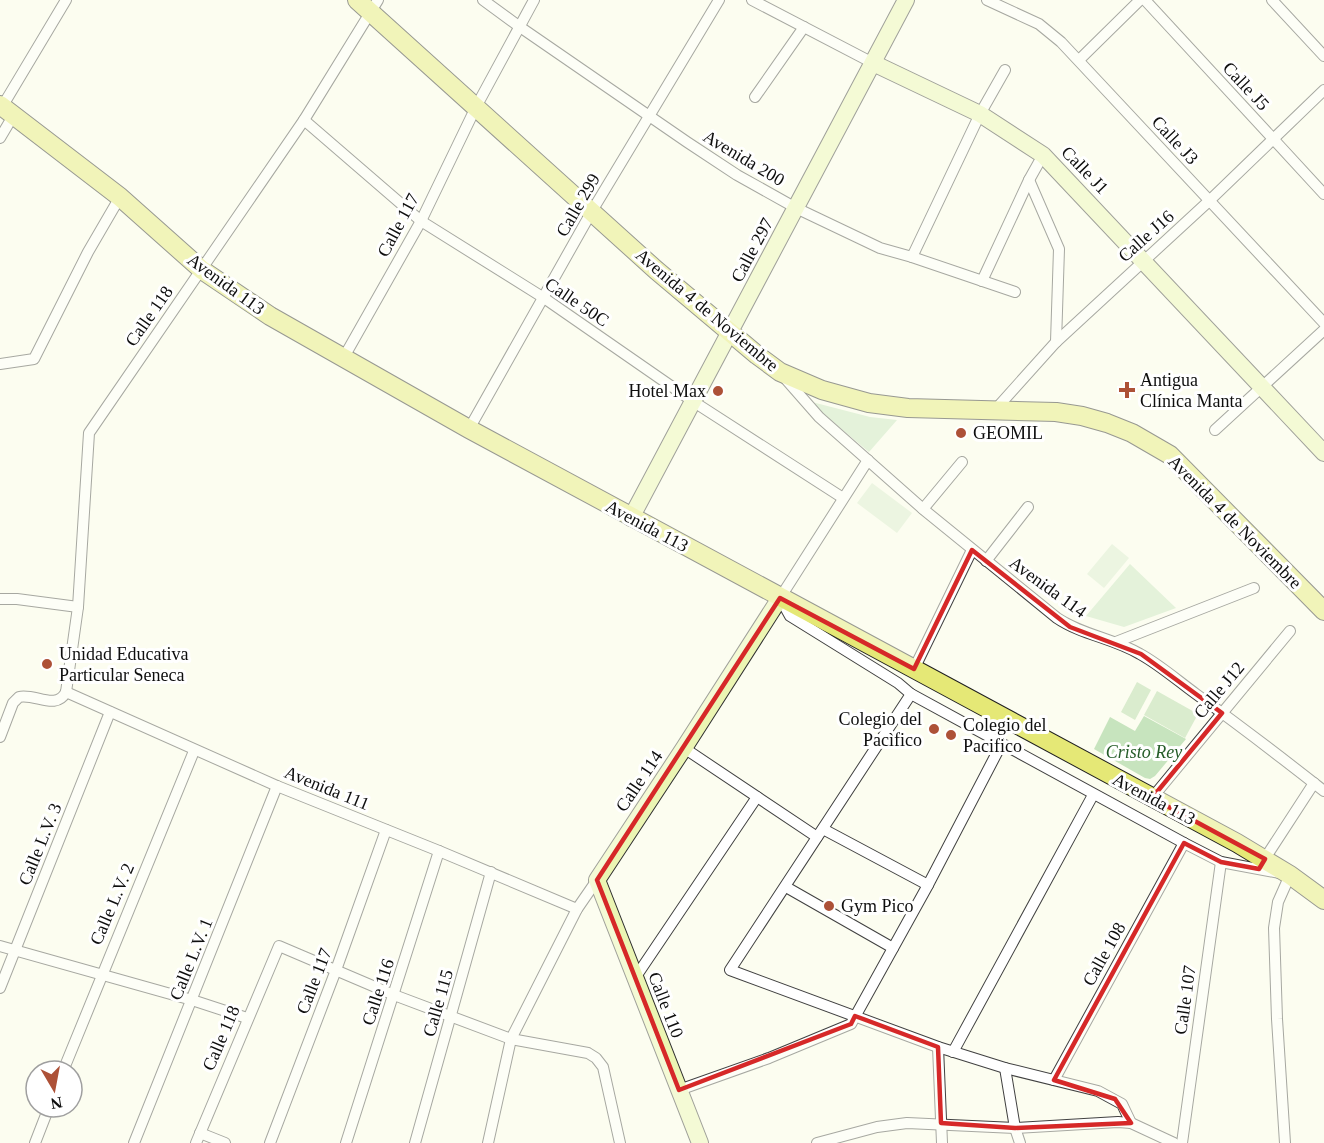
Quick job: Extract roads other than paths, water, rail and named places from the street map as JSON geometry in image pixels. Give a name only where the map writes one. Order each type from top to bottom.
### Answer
[{"type":"main road","name":"Avenida 4 de Noviembre","points":[[357,0],[374,6],[476,107],[656,270],[780,372],[822,390],[869,403],[908,408],[1056,412],[1107,423],[1153,444],[1170,455],[1321,603]]},
{"type":"main road","name":"Avenida 113","points":[[5,109],[120,198],[202,270],[270,316],[631,518],[1152,798],[1262,864],[1290,875],[1324,900]]},
{"type":"street","points":[[0,138],[5,109],[66,0]]},
{"type":"street","name":"Avenida 200","points":[[483,0],[649,117],[737,175],[796,208],[880,248],[1015,292]]},
{"type":"street","name":"Calle 117","points":[[344,357],[421,221],[476,107],[534,0]]},
{"type":"street","name":"Calle 299","points":[[469,429],[592,211],[719,0]]},
{"type":"street","name":"Calle J1","points":[[752,0],[873,63],[980,114],[1042,155],[1324,453]]},
{"type":"street","name":"Calle 297","points":[[631,518],[906,0]]},
{"type":"street","name":"Calle J3","points":[[987,0],[1039,24],[1050,32],[1079,60],[1324,323]]},
{"type":"street","points":[[1079,60],[1142,0]]},
{"type":"street","name":"Calle J5","points":[[1142,0],[1324,194]]},
{"type":"street","points":[[1272,0],[1324,56]]},
{"type":"street","name":"Calle 118","points":[[66,692],[78,607],[89,433],[303,120],[374,6]]},
{"type":"street","points":[[755,97],[804,27]]},
{"type":"street","points":[[912,257],[980,114],[1005,70]]},
{"type":"street","name":"Calle J16","points":[[995,410],[1056,342],[1209,201],[1324,90]]},
{"type":"street","name":"Calle 50C","points":[[303,120],[421,221],[544,298],[694,402],[843,498]]},
{"type":"street","points":[[982,280],[1042,155]]},
{"type":"street","points":[[1029,180],[1059,249],[1056,342]]},
{"type":"street","points":[[0,364],[34,359],[88,252],[120,198]]},
{"type":"street","points":[[1215,430],[1324,330]]},
{"type":"street","name":"Avenida 114","points":[[780,372],[819,417],[923,509],[1070,627],[1116,642],[1141,654],[1324,791]]},
{"type":"street","name":"Calle 114","points":[[490,1141],[511,1039],[577,909],[684,748],[868,460]]},
{"type":"street","points":[[923,509],[962,462]]},
{"type":"street","points":[[986,561],[1028,507]]},
{"type":"street","points":[[914,669],[972,550]]},
{"type":"street","points":[[1116,642],[1254,588]]},
{"type":"street","points":[[780,598],[790,616],[898,683],[911,694],[1093,795],[1221,862],[1262,864],[1314,783]]},
{"type":"street","points":[[0,599],[78,607]]},
{"type":"street","name":"Calle J12","points":[[1152,798],[1290,632]]},
{"type":"street","points":[[0,737],[13,703],[22,695],[56,701],[66,692]]},
{"type":"street","name":"Avenida 111","points":[[66,692],[194,751],[577,909]]},
{"type":"street","points":[[911,694],[730,970],[953,1052],[1098,1092],[1122,1104],[1131,1123]]},
{"type":"street","name":"Calle L.V. 3","points":[[0,988],[110,712]]},
{"type":"street","points":[[679,1090],[769,1058],[851,1024],[1001,745]]},
{"type":"street","points":[[684,748],[757,797],[820,833],[927,885]]},
{"type":"street","name":"Calle L.V. 2","points":[[68,1059],[194,751]]},
{"type":"street","name":"Calle L.V. 1","points":[[134,1143],[277,786]]},
{"type":"street","points":[[953,1052],[1093,795]]},
{"type":"street","points":[[635,978],[757,797]]},
{"type":"street","name":"Calle 117","points":[[270,1143],[386,830]]},
{"type":"street","name":"Calle 108","points":[[1054,1080],[1184,843]]},
{"type":"street","name":"Calle 116","points":[[346,1143],[439,851]]},
{"type":"street","name":"Calle 107","points":[[1182,1143],[1221,862]]},
{"type":"street","name":"Calle 115","points":[[415,1143],[452,1018],[491,872]]},
{"type":"street","points":[[1285,1143],[1274,928],[1278,902],[1290,875]]},
{"type":"street","name":"Calle 110","points":[[597,880],[700,1143]]},
{"type":"street","points":[[786,887],[892,948]]},
{"type":"street","points":[[0,946],[192,1000],[247,1018]]},
{"type":"street","name":"Calle 118","points":[[198,1138],[279,946],[336,970]]},
{"type":"street","points":[[336,970],[452,1018],[511,1039],[588,1053],[596,1058],[603,1067],[620,1143]]},
{"type":"street","points":[[938,1047],[942,1143]]},
{"type":"street","points":[[1005,1068],[1015,1128],[1020,1143]]},
{"type":"street","points":[[35,1143],[44,1119]]},
{"type":"street","points":[[817,1143],[877,1127],[907,1123],[1015,1128],[1131,1123],[1174,1143]]},
{"type":"street","points":[[198,1138],[225,1143]]},
{"type":"place","name":"Antigua Clínica Manta","points":[[1127,390]]},
{"type":"place","name":"Hotel Max","points":[[718,391]]},
{"type":"place","name":"GEOMIL","points":[[961,433]]},
{"type":"place","name":"Unidad Educativa Particular Seneca","points":[[47,664]]},
{"type":"place","name":"Colegio del Pacìfico","points":[[934,729]]},
{"type":"place","name":"Colegio del Pacifico","points":[[951,735]]},
{"type":"place","name":"Gym Pico","points":[[829,906]]},
{"type":"park label","name":"Cristo Rey","points":[[1144,752]]}]
